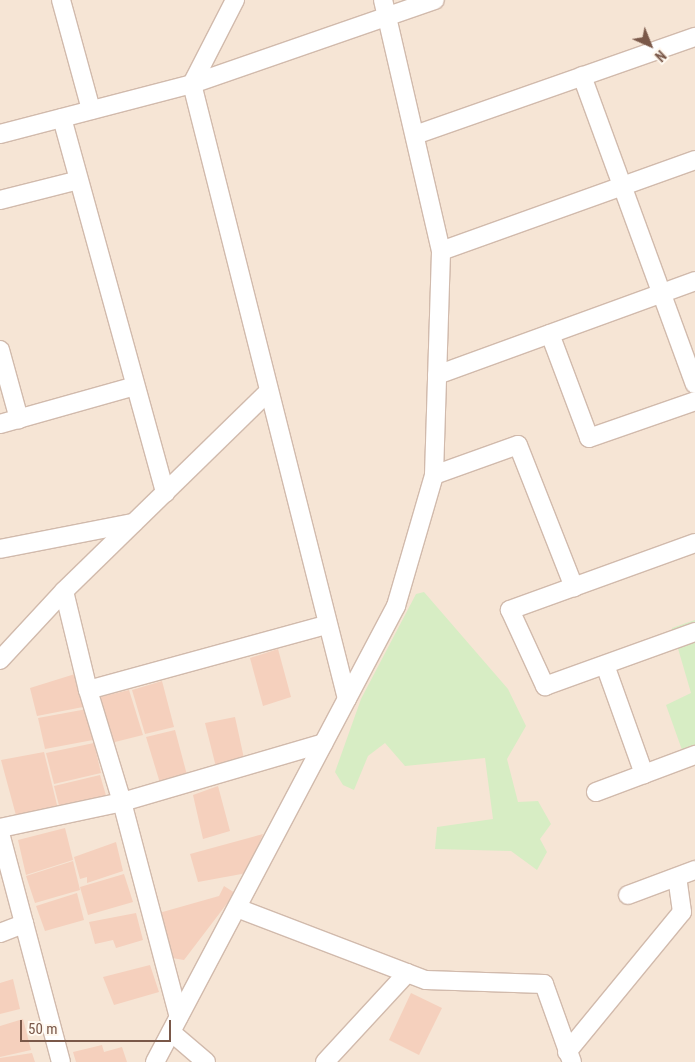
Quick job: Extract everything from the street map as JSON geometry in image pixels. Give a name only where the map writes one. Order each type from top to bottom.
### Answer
[{"type":"street","points":[[62,0],[91,110]]},
{"type":"street","points":[[235,0],[192,84],[267,393],[326,625],[347,699]]},
{"type":"street","points":[[0,134],[192,84],[385,8],[435,0]]},
{"type":"street","points":[[155,1062],[396,606],[434,475],[441,251],[385,8]]},
{"type":"street","points":[[414,135],[695,37]]},
{"type":"street","points":[[582,76],[695,384]]},
{"type":"street","points":[[62,118],[164,493]]},
{"type":"street","points":[[441,251],[695,160]]},
{"type":"street","points":[[0,200],[79,180]]},
{"type":"street","points":[[437,376],[695,281]]},
{"type":"street","points":[[550,334],[589,438],[695,400]]},
{"type":"street","points":[[0,350],[19,419]]},
{"type":"street","points":[[0,424],[135,386]]},
{"type":"street","points":[[0,660],[64,590],[267,393]]},
{"type":"street","points":[[434,475],[518,445],[574,587]]},
{"type":"street","points":[[0,549],[133,523]]},
{"type":"street","points":[[695,543],[510,610],[546,686],[695,632]]},
{"type":"street","points":[[64,590],[88,690],[122,802],[175,1025],[206,1062]]},
{"type":"street","points":[[88,690],[326,625]]},
{"type":"street","points":[[605,665],[644,774]]},
{"type":"street","points":[[0,828],[122,802],[324,743]]},
{"type":"street","points":[[596,792],[695,755]]},
{"type":"street","points":[[0,833],[61,1062]]},
{"type":"street","points":[[628,895],[695,870]]},
{"type":"street","points":[[569,1057],[682,912],[677,877]]},
{"type":"street","points":[[237,908],[426,980],[544,984],[569,1057]]},
{"type":"street","points":[[0,933],[24,924]]},
{"type":"street","points":[[325,1062],[407,973]]},
{"type":"shaded area","points":[[0,0],[695,0],[695,1062],[0,1062]]},
{"type":"green space","points":[[424,592],[508,689],[526,726],[507,759],[518,802],[538,801],[551,824],[540,839],[547,852],[537,870],[511,851],[435,849],[437,827],[493,819],[485,758],[405,766],[385,743],[368,756],[354,790],[343,785],[335,772],[361,699],[416,594]]},
{"type":"green space","points":[[695,620],[695,746],[682,750],[666,705],[691,693],[672,628]]},
{"type":"building","points":[[278,649],[291,697],[263,706],[250,658]]},
{"type":"building","points":[[75,674],[83,707],[37,716],[30,688]]},
{"type":"building","points":[[162,681],[174,727],[145,734],[132,690]]},
{"type":"building","points":[[129,690],[143,735],[111,743],[100,697]]},
{"type":"building","points":[[87,709],[93,740],[45,749],[38,718]]},
{"type":"building","points":[[235,717],[245,763],[217,771],[205,723]]},
{"type":"building","points":[[175,730],[187,775],[160,783],[146,737]]},
{"type":"building","points":[[94,743],[101,773],[54,784],[46,753]]},
{"type":"building","points":[[44,752],[58,809],[17,819],[1,760]]},
{"type":"building","points":[[100,775],[110,809],[63,821],[54,786]]},
{"type":"building","points":[[218,786],[230,831],[203,839],[193,795]]},
{"type":"building","points":[[65,828],[73,860],[26,875],[18,840]]},
{"type":"building","points":[[263,834],[247,873],[198,882],[190,854]]},
{"type":"building","points":[[116,842],[123,871],[87,883],[87,877],[80,879],[74,857]]},
{"type":"building","points":[[73,861],[80,890],[35,903],[26,876]]},
{"type":"building","points":[[124,874],[133,902],[88,915],[80,887]]},
{"type":"building","points":[[224,886],[235,893],[184,960],[172,958],[159,913],[219,896]]},
{"type":"building","points":[[77,893],[84,920],[45,931],[36,906]]},
{"type":"building","points":[[136,913],[143,940],[116,948],[113,940],[95,944],[89,922]]},
{"type":"building","points":[[150,965],[159,992],[114,1005],[103,977]]},
{"type":"building","points":[[13,979],[20,1009],[0,1014],[0,983]]},
{"type":"building","points":[[411,993],[442,1008],[419,1055],[389,1040]]},
{"type":"building","points":[[23,1019],[31,1050],[0,1057],[0,1026]]},
{"type":"building","points":[[102,1045],[104,1052],[122,1047],[127,1062],[76,1062],[73,1052]]},
{"type":"building","points":[[32,1053],[35,1062],[0,1062],[0,1058]]}]
